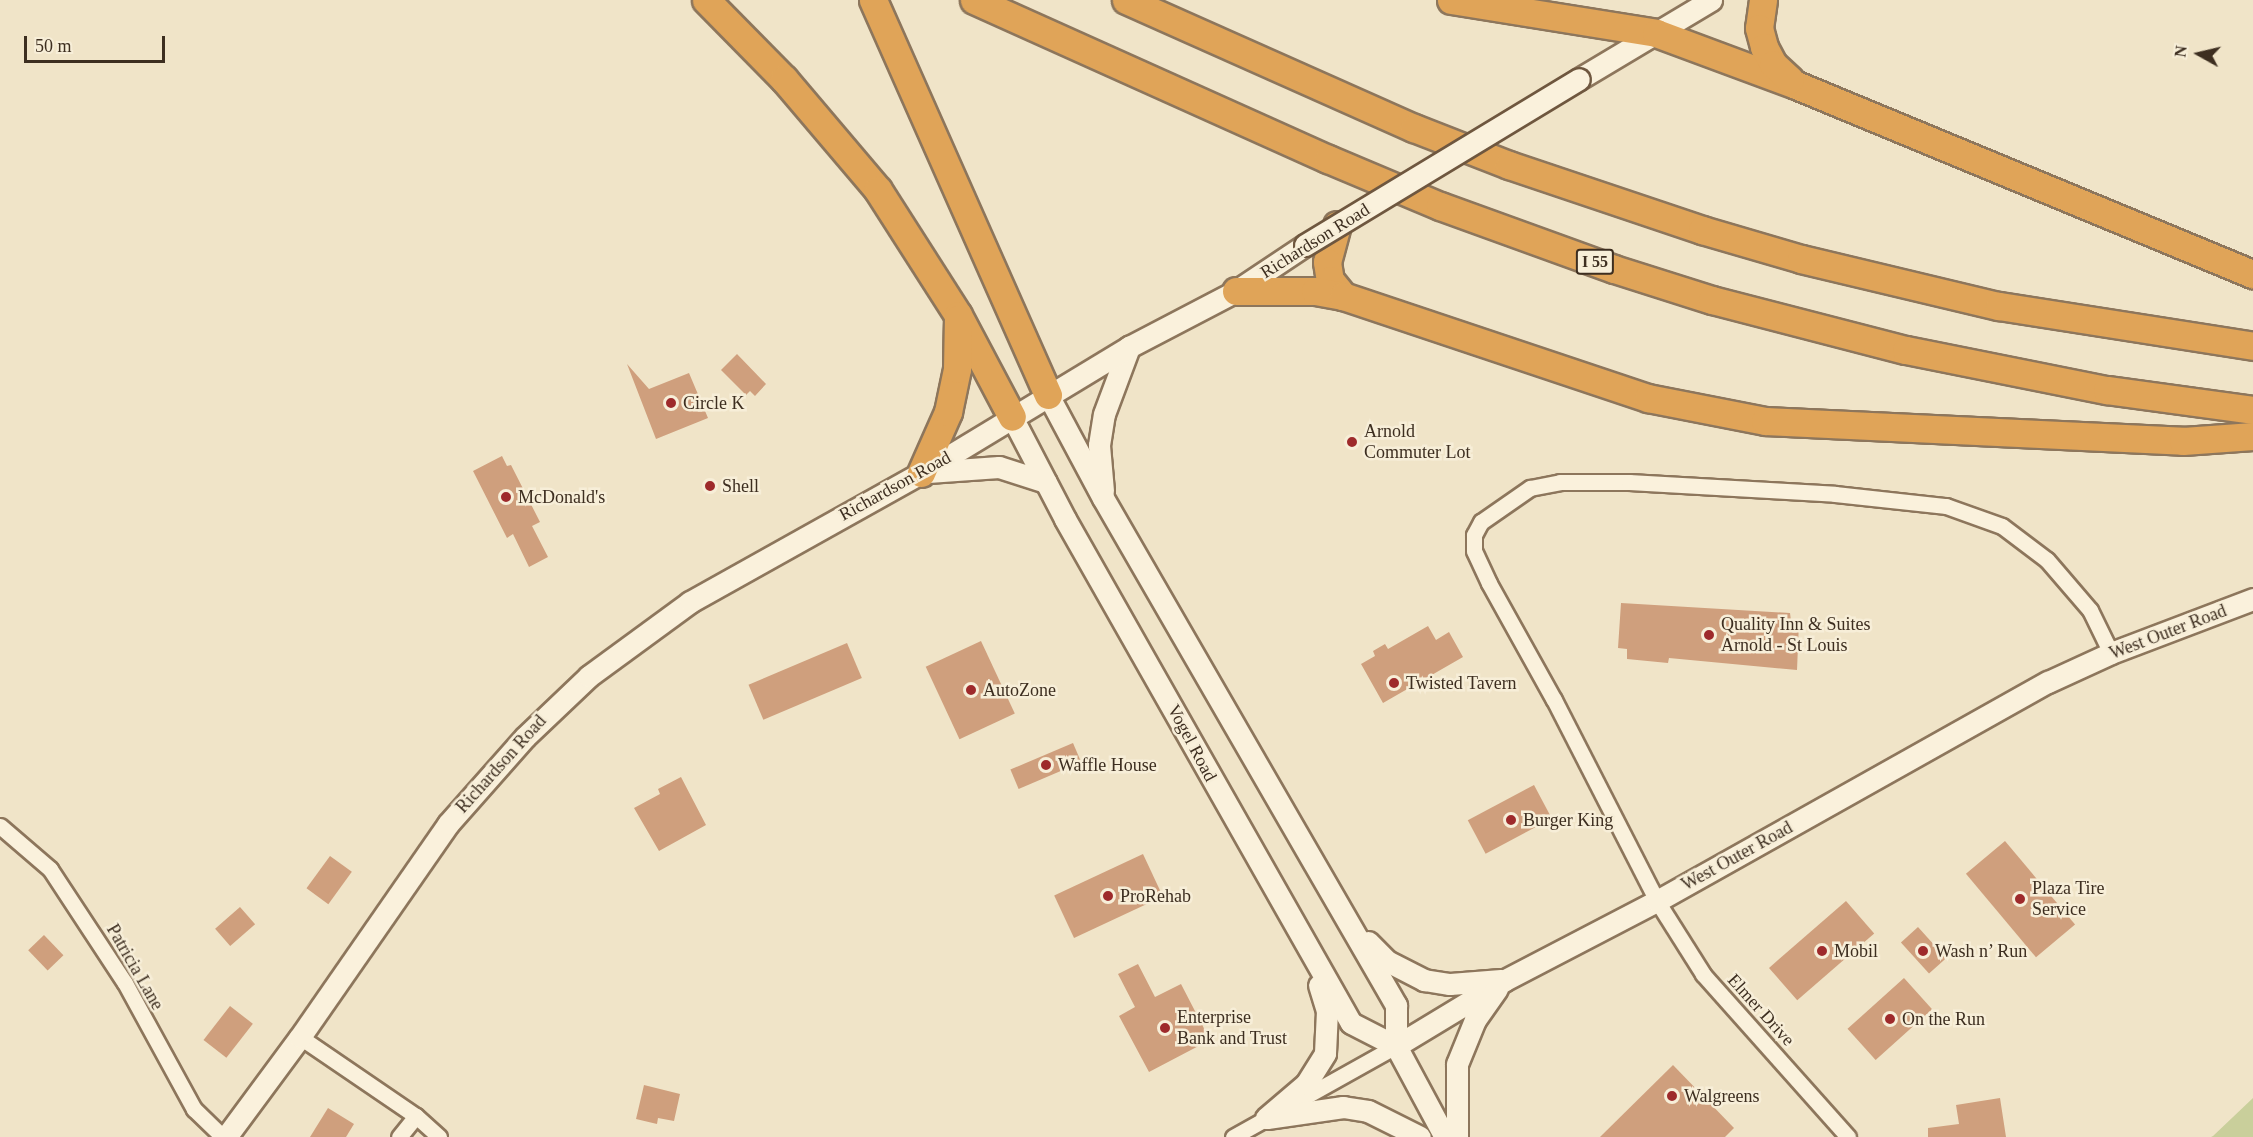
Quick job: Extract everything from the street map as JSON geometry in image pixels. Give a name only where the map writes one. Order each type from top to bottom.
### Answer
[{"type":"highway","points":[[706,0],[784,79],[878,190],[958,315],[1012,417]]},
{"type":"highway","points":[[873,0],[1048,395]]},
{"type":"highway","name":"I 55","points":[[974,0],[1328,159],[1440,206],[1614,269],[1712,300],[1906,350],[2107,390],[2253,410]]},
{"type":"highway","points":[[1126,0],[1414,128],[1509,165],[1702,231],[1801,259],[2000,306],[2253,346]]},
{"type":"highway","points":[[1451,0],[1656,33],[1796,85],[2253,274]]},
{"type":"highway","points":[[1762,0],[1759,28],[1764,47],[1773,64],[1796,85]]},
{"type":"highway","points":[[1337,225],[1316,250],[1330,280],[1343,296]]},
{"type":"highway","points":[[1236,291],[1315,291],[1343,296],[1647,398],[1756,419],[2183,441],[2253,436]]},
{"type":"highway","points":[[921,473],[948,412],[957,369],[958,315]]},
{"type":"main road","name":"Richardson Road","points":[[1337,225],[1711,0]]},
{"type":"main road","name":"Richardson Road","points":[[224,1137],[300,1037],[448,824],[565,697],[615,655],[690,602],[921,473],[1129,347],[1316,250]]},
{"type":"main road","points":[[1103,498],[1099,445],[1104,414],[1129,347]]},
{"type":"main road","points":[[1048,395],[1103,498],[1396,1005],[1396,1046],[1445,1137]]},
{"type":"main road","name":"Vogel Road","points":[[1012,417],[1046,482],[1304,942],[1352,1023],[1396,1046]]},
{"type":"main road","points":[[921,473],[999,467],[1046,482]]},
{"type":"main road","name":"West Outer Road","points":[[1396,1046],[1505,980],[1657,901],[2000,708],[2111,653],[2253,599]]},
{"type":"main road","points":[[1347,920],[1387,961],[1424,980],[1450,984],[1505,980]]},
{"type":"main road","points":[[1266,1118],[1306,1084],[1325,1053],[1327,1011],[1304,942]]},
{"type":"main road","points":[[1457,1137],[1457,1064],[1475,1020],[1505,980]]},
{"type":"main road","points":[[1266,1118],[1343,1107],[1368,1111],[1420,1137]]},
{"type":"street","name":"Elmer Drive","points":[[1848,1137],[1703,974],[1657,901],[1474,551],[1474,535],[1481,522],[1530,488],[1560,482],[1629,482],[1880,497],[1946,506],[2002,526],[2047,560],[2090,610],[2111,653]]},
{"type":"street","name":"Patricia Lane","points":[[0,826],[50,869],[125,982],[194,1109],[224,1137]]},
{"type":"street","points":[[300,1037],[416,1116],[439,1137]]},
{"type":"street","name":"West Outer Road","points":[[1233,1137],[1396,1046]]},
{"type":"street","points":[[399,1137],[416,1116]]},
{"type":"green space","points":[[2253,1098],[2253,1137],[2211,1137],[2213,1136]]},
{"type":"building","points":[[737,354],[766,384],[755,396],[750,391],[746,395],[721,370]]},
{"type":"building","name":"Circle K","points":[[627,364],[649,389],[689,373],[708,418],[656,439]]},
{"type":"building","name":"McDonald's","points":[[502,456],[507,466],[511,465],[540,522],[532,526],[548,557],[529,567],[513,534],[507,538],[473,471]]},
{"type":"building","name":"Quality Inn & Suites Arnold - St Louis","points":[[1621,603],[1790,613],[1791,621],[1799,622],[1797,670],[1669,658],[1668,663],[1627,659],[1627,649],[1618,648]]},
{"type":"building","name":"Twisted Tavern","points":[[1428,626],[1436,640],[1449,632],[1463,657],[1383,703],[1361,664],[1375,656],[1373,651],[1385,644],[1388,649]]},
{"type":"building","name":"AutoZone","points":[[981,641],[1015,714],[960,739],[926,667]]},
{"type":"building","points":[[847,643],[862,678],[763,720],[749,685]]},
{"type":"building","name":"Waffle House","points":[[1073,743],[1081,762],[1019,789],[1010,770]]},
{"type":"building","points":[[681,777],[706,825],[659,851],[634,808],[660,794],[658,789]]},
{"type":"building","name":"Burger King","points":[[1534,785],[1552,819],[1486,854],[1468,820]]},
{"type":"building","name":"Plaza Tire Service","points":[[2005,841],[2075,924],[2036,957],[1966,874]]},
{"type":"building","name":"ProRehab","points":[[1143,854],[1163,897],[1074,938],[1054,895]]},
{"type":"building","points":[[330,856],[352,872],[328,904],[306,888]]},
{"type":"building","name":"Mobil","points":[[1846,901],[1874,933],[1797,1000],[1769,968]]},
{"type":"building","points":[[240,907],[255,924],[230,946],[215,929]]},
{"type":"building","name":"Wash n’ Run","points":[[1918,927],[1946,958],[1929,974],[1901,942]]},
{"type":"building","points":[[44,935],[63,955],[48,970],[28,950]]},
{"type":"building","name":"Enterprise Bank and Trust","points":[[1138,964],[1155,997],[1181,984],[1210,1040],[1149,1072],[1119,1016],[1135,1007],[1118,974]]},
{"type":"building","name":"On the Run","points":[[1904,978],[1932,1009],[1876,1060],[1848,1029]]},
{"type":"building","points":[[230,1006],[253,1024],[226,1058],[204,1040]]},
{"type":"building","name":"Walgreens","points":[[1673,1065],[1734,1128],[1725,1137],[1600,1137]]},
{"type":"building","points":[[644,1085],[680,1094],[674,1121],[658,1118],[657,1124],[636,1119]]},
{"type":"building","points":[[2000,1098],[2006,1137],[1928,1137],[1928,1128],[1959,1124],[1956,1105]]},
{"type":"building","points":[[328,1108],[354,1124],[346,1137],[310,1137]]},
{"type":"place","name":"Circle K","points":[[671,403]]},
{"type":"place","name":"Arnold Commuter Lot","points":[[1352,442]]},
{"type":"place","name":"Shell","points":[[710,486]]},
{"type":"place","name":"McDonald's","points":[[506,497]]},
{"type":"place","name":"Quality Inn & Suites Arnold - St Louis","points":[[1709,635]]},
{"type":"place","name":"Twisted Tavern","points":[[1394,683]]},
{"type":"place","name":"AutoZone","points":[[971,690]]},
{"type":"place","name":"Waffle House","points":[[1046,765]]},
{"type":"place","name":"Burger King","points":[[1511,820]]},
{"type":"place","name":"ProRehab","points":[[1108,896]]},
{"type":"place","name":"Plaza Tire Service","points":[[2020,899]]},
{"type":"place","name":"Mobil","points":[[1822,951]]},
{"type":"place","name":"Wash n’ Run","points":[[1923,951]]},
{"type":"place","name":"On the Run","points":[[1890,1019]]},
{"type":"place","name":"Enterprise Bank and Trust","points":[[1165,1028]]},
{"type":"place","name":"Walgreens","points":[[1672,1096]]}]
